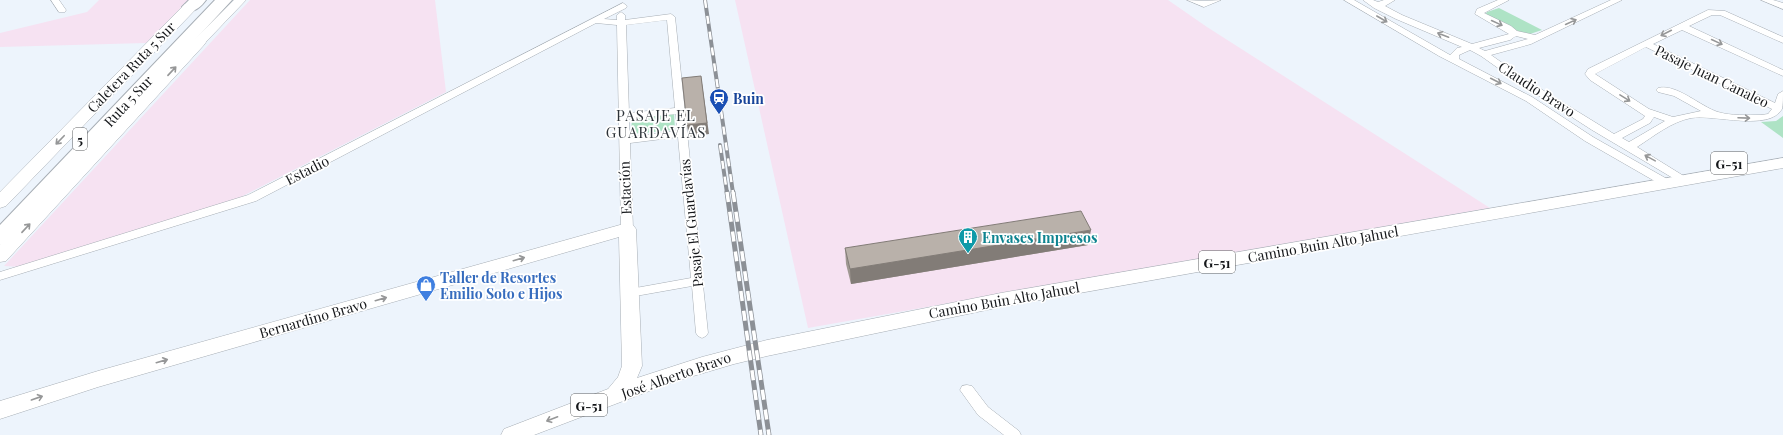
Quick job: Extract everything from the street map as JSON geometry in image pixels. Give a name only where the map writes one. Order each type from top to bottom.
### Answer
[{"type":"highway","name":"Ruta 5 Sur","points":[[0,221],[210,0]]},
{"type":"highway","name":"Ruta 5 Sur","points":[[0,238],[224,0]]},
{"type":"highway","points":[[199,42],[233,0]]},
{"type":"main road","points":[[0,256],[240,0]]},
{"type":"main road","name":"Caletera Ruta 5 Sur","points":[[0,202],[194,2]]},
{"type":"main road","name":"G-51","points":[[1683,180],[1683,172],[1687,170],[1783,154]]},
{"type":"main road","name":"Camino Buin Alto Jahuel","points":[[752,351],[954,309],[1783,163]]},
{"type":"main road","name":"Estación","points":[[615,395],[630,374],[632,352],[627,229]]},
{"type":"main road","name":"Bernardino Bravo","points":[[0,410],[98,379],[627,229]]},
{"type":"main road","name":"José Alberto Bravo","points":[[510,435],[668,376],[752,351]]},
{"type":"main road","points":[[632,352],[639,364],[646,369],[659,375],[668,376]]},
{"type":"street","points":[[55,0],[62,10]]},
{"type":"street","points":[[1191,0],[1201,4],[1217,0]]},
{"type":"street","name":"Claudio Bravo","points":[[1348,0],[1454,60],[1529,99],[1589,138],[1665,183]]},
{"type":"street","name":"Claudio Bravo","points":[[1367,0],[1408,21],[1471,47],[1484,54],[1525,83],[1603,133],[1656,162],[1683,180]]},
{"type":"street","points":[[1377,6],[1391,0]]},
{"type":"street","points":[[1505,0],[1480,11],[1479,14],[1508,28],[1514,33],[1536,38]]},
{"type":"street","points":[[1484,54],[1536,38],[1618,0]]},
{"type":"street","points":[[1765,0],[1783,6]]},
{"type":"street","name":"Estadio","points":[[0,276],[252,198],[596,21],[625,3]]},
{"type":"street","name":"Estación","points":[[625,3],[620,23],[627,229]]},
{"type":"street","points":[[1675,121],[1646,111],[1597,81],[1590,74],[1591,71],[1705,14],[1714,12],[1726,15],[1783,40]]},
{"type":"street","name":"Pasaje El Guardavías","points":[[620,23],[671,17],[702,333]]},
{"type":"street","points":[[596,21],[620,23]]},
{"type":"street","points":[[1681,26],[1783,73]]},
{"type":"street","points":[[1454,60],[1457,52],[1507,38],[1512,36],[1514,33]]},
{"type":"street","name":"Pasaje Juan Canaleo","points":[[1646,44],[1778,108]]},
{"type":"street","points":[[1661,90],[1677,94],[1718,116]]},
{"type":"street","points":[[1629,147],[1675,121],[1692,115],[1761,118],[1771,116],[1778,108],[1783,94]]},
{"type":"street","points":[[623,117],[680,110]]},
{"type":"street","points":[[1614,138],[1647,121],[1650,116],[1646,111]]},
{"type":"street","points":[[624,141],[683,133]]},
{"type":"street","points":[[1589,138],[1598,138],[1603,133]]},
{"type":"street","points":[[630,293],[697,281]]},
{"type":"street","points":[[967,390],[983,411],[1014,435]]},
{"type":"shaded area","points":[[99,0],[189,0],[146,43],[0,47],[0,33],[87,12]]},
{"type":"shaded area","points":[[250,0],[435,0],[446,92],[231,202],[21,267],[4,266]]},
{"type":"shaded area","name":"Envases Impresos","points":[[735,0],[1168,0],[1207,27],[1490,208],[808,328]]},
{"type":"green space","points":[[1499,8],[1542,30],[1530,34],[1520,32],[1485,15],[1487,12]]},
{"type":"green space","points":[[674,114],[675,130],[631,134],[632,118]]},
{"type":"green space","points":[[1783,116],[1783,138],[1761,122],[1776,121]]},
{"type":"building","points":[[701,76],[707,123],[687,125],[682,78]]},
{"type":"building","points":[[1081,211],[1091,230],[850,269],[845,248]]},
{"type":"railway","points":[[705,0],[733,193]]},
{"type":"railway","points":[[720,145],[727,193]]},
{"type":"railway","points":[[727,192],[761,435]]},
{"type":"railway","points":[[733,192],[769,435]]},
{"type":"place","name":"Buin","points":[[719,115]]},
{"type":"place","name":"Envases Impresos","points":[[968,254]]},
{"type":"place","name":"Taller de Resortes Emilio Soto e Hijos","points":[[426,302]]},
{"type":"district","name":"PASAJE EL GUARDAVÍAS","points":[[656,124]]}]
